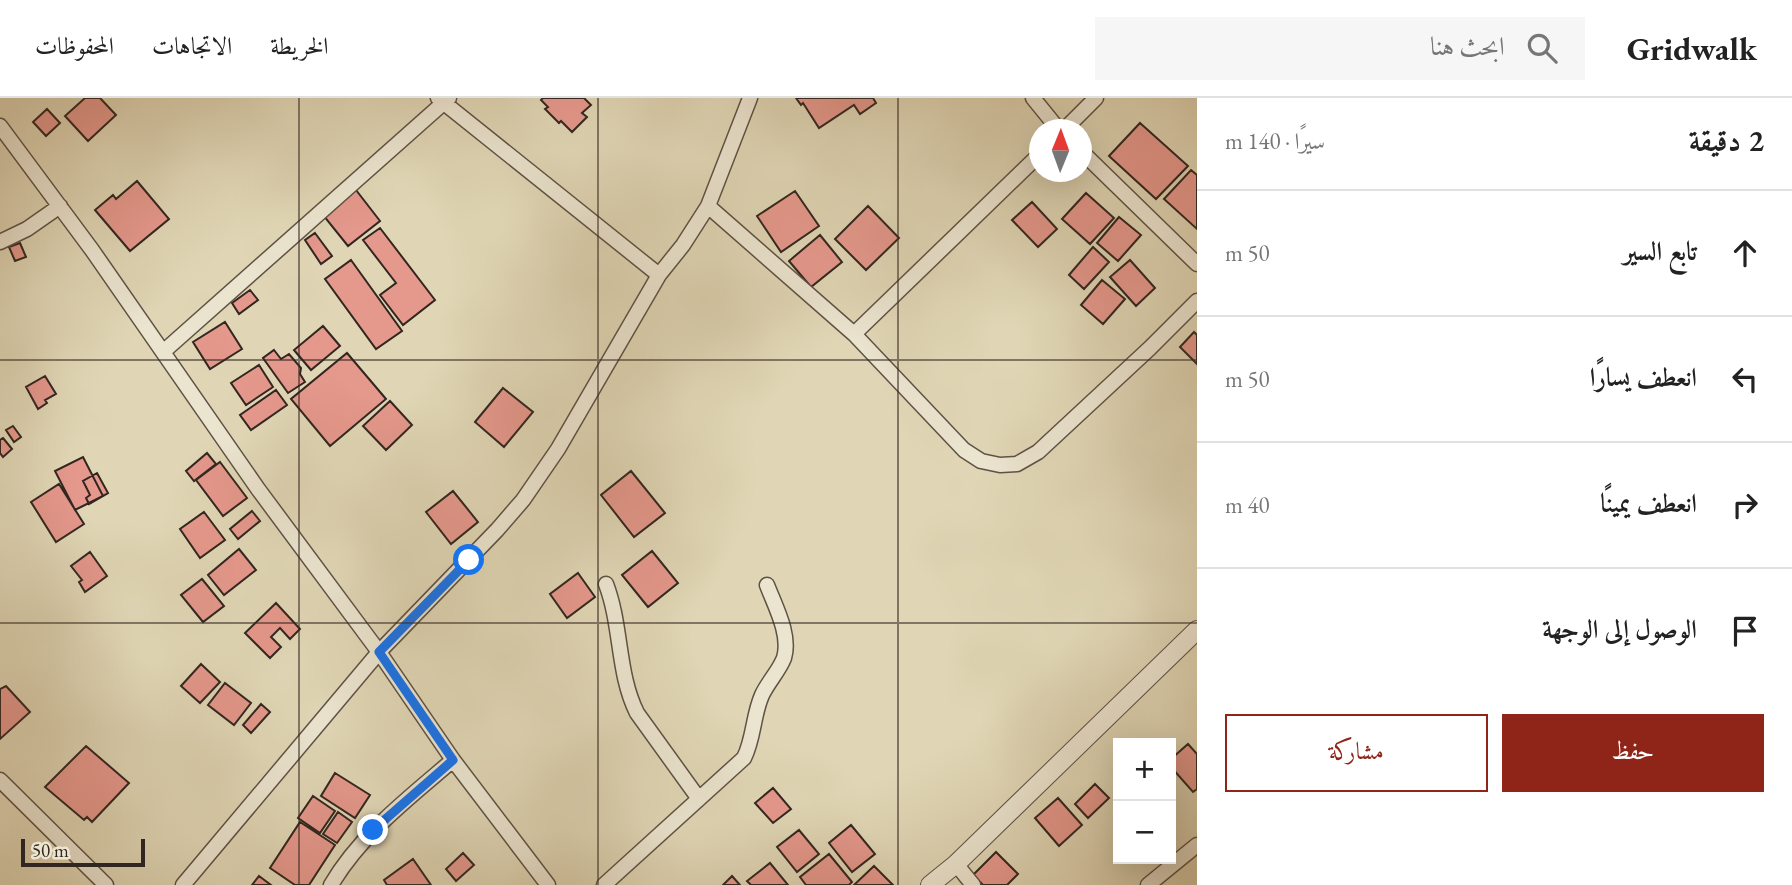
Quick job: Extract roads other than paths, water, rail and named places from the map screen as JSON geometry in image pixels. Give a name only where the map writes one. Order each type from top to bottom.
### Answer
[{"type":"street","points":[[183,885],[379,652],[497,530],[542,474],[659,275],[683,245],[708,206],[750,98]]},
{"type":"street","points":[[1032,98],[1052,119]]},
{"type":"street","points":[[1074,119],[1096,98]]},
{"type":"street","points":[[163,352],[443,100],[659,275]]},
{"type":"street","points":[[0,127],[60,206],[258,489],[379,652],[453,760],[548,885]]},
{"type":"street","points":[[1092,162],[1197,264]]},
{"type":"street","points":[[854,334],[1029,165]]},
{"type":"street","points":[[0,242],[27,229],[60,206]]},
{"type":"street","points":[[708,206],[854,334],[964,450],[981,461],[1000,465],[1017,464],[1038,452],[1197,301]]},
{"type":"street","points":[[606,584],[616,613],[630,699],[637,713],[699,799]]},
{"type":"street","points":[[604,885],[744,758],[751,744],[761,696],[783,659],[785,636],[767,585]]},
{"type":"street","points":[[930,885],[956,864],[1197,630]]},
{"type":"street","points":[[331,885],[373,830],[453,760]]},
{"type":"street","points":[[0,780],[106,885]]},
{"type":"street","points":[[1148,885],[1197,845]]},
{"type":"street","points":[[956,864],[973,885]]}]
